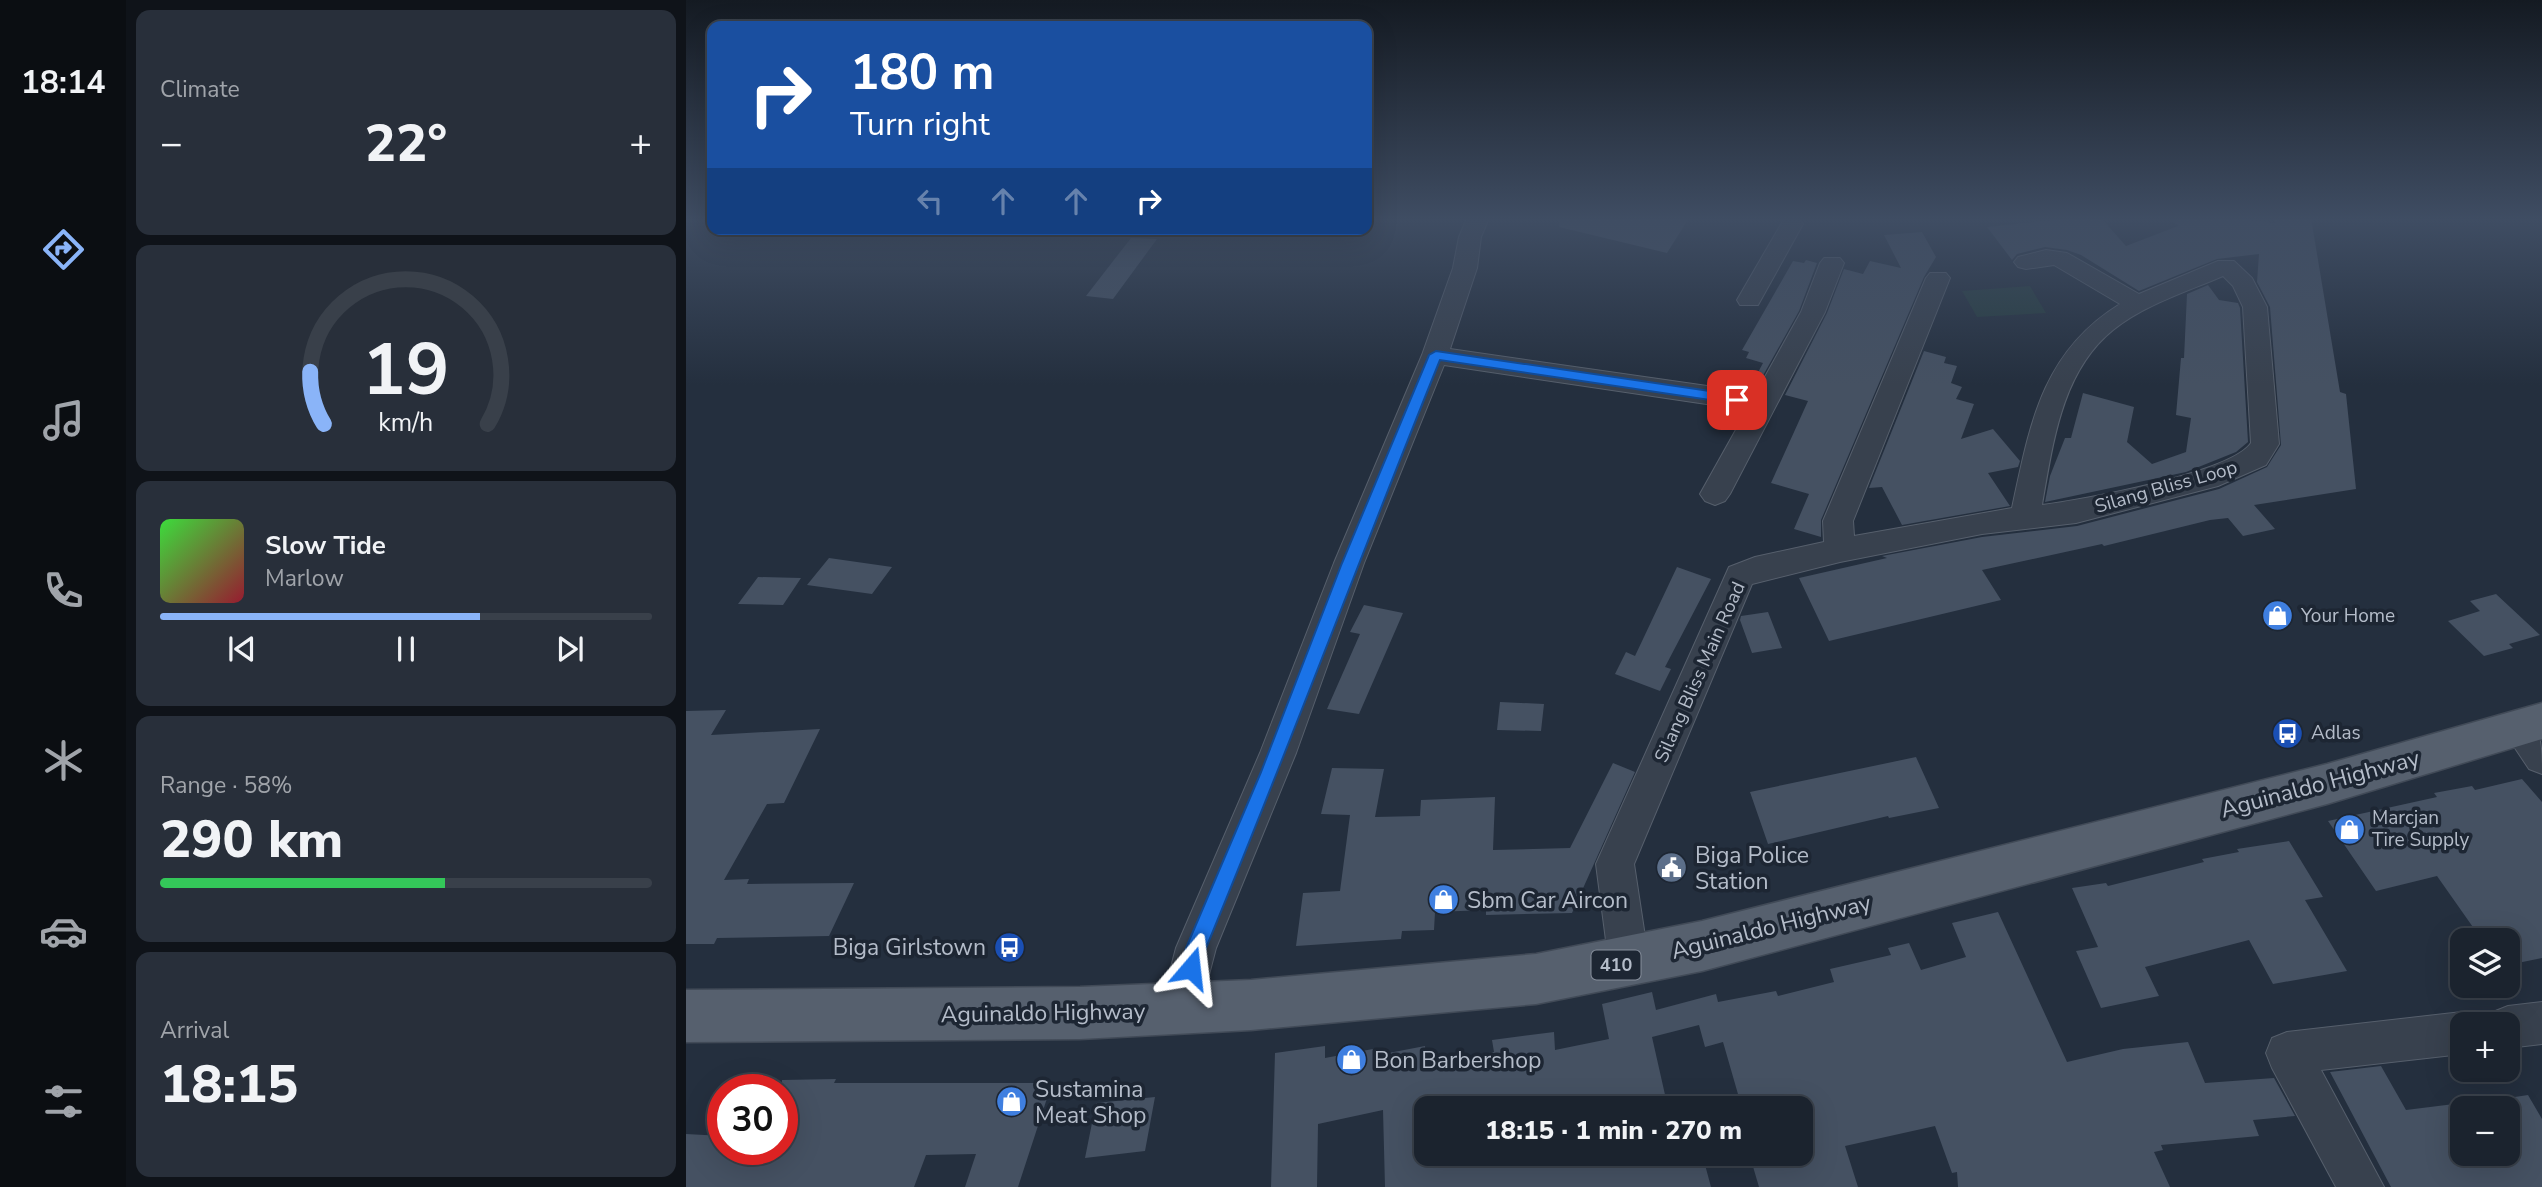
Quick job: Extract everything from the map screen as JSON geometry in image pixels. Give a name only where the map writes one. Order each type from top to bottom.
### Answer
[{"type":"main road","name":"Aguinaldo Highway","points":[[686,1016],[1014,1015],[1181,1009],[1447,989],[1536,979],[1629,963],[2234,808],[2534,735]]},
{"type":"street","points":[[1181,1009],[1196,948],[1273,765],[1349,563],[1436,355],[1463,273]]},
{"type":"street","points":[[1749,300],[1764,273]]},
{"type":"street","points":[[1715,494],[1761,404],[1813,312],[1828,273]]},
{"type":"street","points":[[2085,273],[2138,304]]},
{"type":"street","name":"Silang Bliss Loop","points":[[2209,273],[2138,304],[2100,328],[2070,358],[2056,387],[2046,420],[2025,518],[2076,512],[2208,479],[2256,458],[2265,444],[2255,307],[2244,283],[2234,273]]},
{"type":"street","points":[[1840,550],[1838,522],[1938,278]]},
{"type":"street","points":[[1436,355],[1761,404]]},
{"type":"street","name":"Silang Bliss Main Road","points":[[1629,963],[1615,864],[1740,576],[1755,569],[1840,550],[2025,518]]},
{"type":"street","points":[[2520,1026],[2542,1023]]},
{"type":"street","points":[[2361,1187],[2287,1053],[2450,1033]]},
{"type":"green space","points":[[2030,286],[2046,313],[1977,317],[1962,291]]},
{"type":"building","points":[[1104,273],[1132,273],[1113,299],[1086,296]]},
{"type":"building","points":[[1786,273],[1813,273],[1799,311],[1760,381],[1754,380],[1763,363],[1746,358],[1749,352],[1742,350]]},
{"type":"building","points":[[1842,273],[1926,273],[1821,520],[1821,537],[1794,529],[1809,494],[1771,483],[1808,401],[1785,395],[1827,313]]},
{"type":"building","points":[[2111,273],[2182,273],[2139,291]]},
{"type":"building","points":[[2258,273],[2320,273],[2340,392],[2346,394],[2356,489],[2254,505],[2275,529],[2243,536],[2228,518],[2210,520],[2104,546],[2102,544],[1982,570],[2001,600],[1829,641],[1799,578],[1887,558],[1882,556],[1982,537],[2077,526],[2219,489],[2267,467],[2281,445],[2270,307],[2257,282]]},
{"type":"building","points":[[2208,285],[2219,300],[2238,303],[2240,308],[2248,442],[2236,452],[2186,472],[2045,502],[2050,476],[2065,438],[2071,438],[2083,393],[2134,407],[2127,442],[2152,464],[2186,452],[2191,418],[2176,415],[2181,358],[2184,358],[2187,294]]},
{"type":"building","points":[[1924,351],[1946,357],[1944,363],[1957,366],[1951,383],[1962,387],[1956,399],[1974,404],[1961,439],[1993,429],[2020,461],[2018,467],[1988,473],[2010,506],[1902,525],[1882,487],[1869,488]]},
{"type":"building","points":[[829,558],[892,567],[872,594],[807,585]]},
{"type":"building","points":[[1677,567],[1711,579],[1665,667],[1671,669],[1660,691],[1615,674],[1626,652],[1635,656]]},
{"type":"building","points":[[758,577],[801,578],[783,605],[738,604]]},
{"type":"building","points":[[2496,594],[2540,635],[2509,644],[2513,648],[2484,656],[2448,621],[2480,611],[2470,601]]},
{"type":"building","points":[[1364,605],[1403,613],[1359,714],[1327,709],[1360,634],[1350,632]]},
{"type":"building","points":[[1768,612],[1782,648],[1752,653],[1741,616]]},
{"type":"building","points":[[1500,702],[1544,704],[1541,731],[1497,730]]},
{"type":"building","points":[[726,710],[711,735],[820,729],[784,803],[767,804],[724,880],[749,879],[747,884],[854,883],[829,936],[717,938],[714,944],[686,944],[686,711]]},
{"type":"building","points":[[1916,757],[1939,808],[1889,818],[1888,816],[1768,844],[1750,792]]},
{"type":"building","points":[[1613,763],[1635,772],[1572,913],[1486,915],[1486,910],[1435,912],[1434,930],[1402,931],[1401,939],[1296,946],[1303,893],[1340,891],[1350,815],[1321,814],[1332,768],[1384,769],[1375,817],[1420,816],[1421,800],[1495,797],[1493,850],[1570,848]]},
{"type":"building","points":[[2522,779],[2542,802],[2542,958],[2520,963],[2520,928],[2474,928],[2437,876],[2376,891],[2328,821],[2437,797],[2434,793],[2472,786],[2475,790]]},
{"type":"building","points":[[2289,841],[2323,897],[2305,900],[2347,971],[2273,984],[2249,940],[2145,967],[2159,996],[2101,1008],[2076,951],[2098,947],[2072,888],[2106,883],[2108,886],[2204,862],[2202,859],[2239,852],[2237,849]]},
{"type":"building","points":[[1998,912],[2067,1062],[2123,1049],[2188,1042],[2205,1083],[2274,1078],[2295,1116],[2253,1120],[2259,1136],[2161,1145],[2163,1150],[2154,1152],[2170,1187],[1958,1187],[1957,1172],[1952,1173],[1935,1126],[1845,1146],[1858,1187],[1759,1187],[1753,1166],[1813,1166],[1813,1096],[1739,1096],[1723,1042],[1705,1047],[1699,1025],[1652,1037],[1665,1096],[1414,1096],[1414,1166],[1705,1166],[1711,1187],[1385,1187],[1383,1110],[1318,1124],[1317,1187],[1271,1187],[1275,1053],[1325,1046],[1325,1058],[1378,1048],[1378,1055],[1425,1046],[1426,1063],[1494,1052],[1492,1040],[1554,1032],[1555,1050],[1609,1039],[1602,1004],[1652,992],[1656,1010],[1716,994],[1718,1002],[1776,991],[1778,996],[1834,982],[1830,969],[1891,955],[1888,948],[1909,943],[1921,970],[1966,957],[1952,923]]},
{"type":"building","points":[[2381,1066],[2406,1110],[2450,1104],[2450,1166],[2520,1166],[2520,1096],[2528,1095],[2542,1119],[2542,1187],[2391,1187],[2330,1072]]},
{"type":"building","points":[[836,1079],[834,1083],[1052,1083],[1018,1187],[965,1187],[976,1154],[926,1155],[914,1187],[686,1187],[686,1134],[707,1135],[707,1165],[798,1165],[798,1080]]},
{"type":"building","points":[[1155,1097],[1145,1151],[1085,1158],[1096,1103]]},
{"type":"place","name":"Your Home","points":[[2278,616]]},
{"type":"place","name":"Adlas","points":[[2288,733]]},
{"type":"place","name":"Marcjan Tire Supply","points":[[2349,829]]},
{"type":"place","name":"Biga Police Station","points":[[1672,868]]},
{"type":"place","name":"Sbm Car Aircon","points":[[1444,900]]},
{"type":"place","name":"Biga Girlstown","points":[[1009,947]]},
{"type":"place","name":"Bon Barbershop","points":[[1351,1060]]},
{"type":"place","name":"Sustamina Meat Shop","points":[[1012,1102]]},
{"type":"route","points":[[1191,968],[1196,948],[1270,772],[1349,563],[1436,355],[1737,400]]}]
